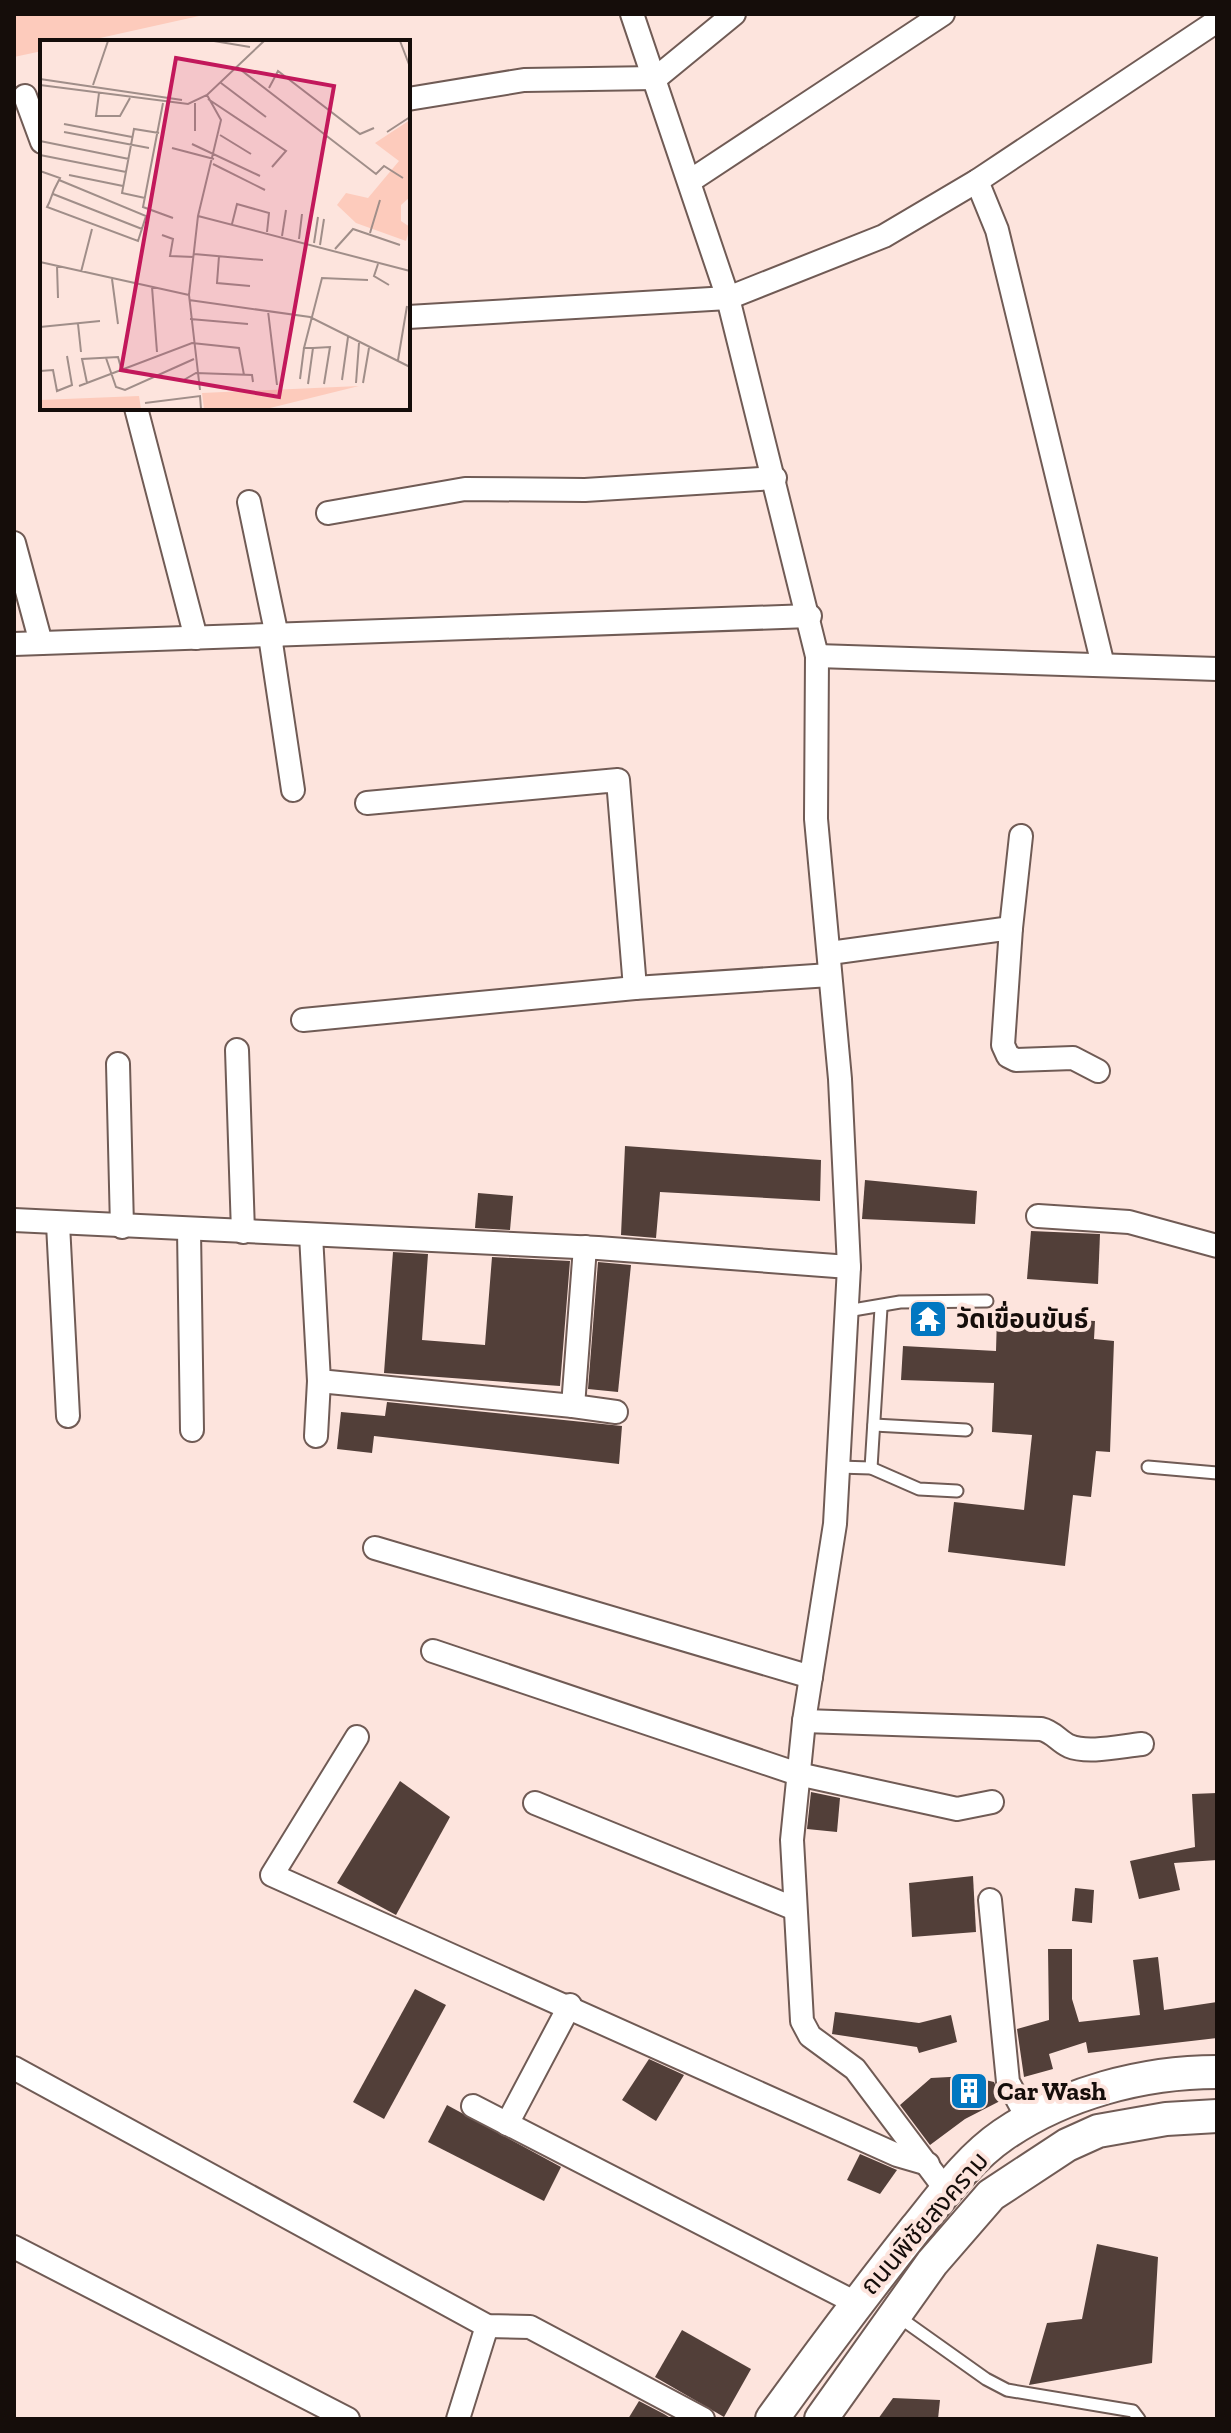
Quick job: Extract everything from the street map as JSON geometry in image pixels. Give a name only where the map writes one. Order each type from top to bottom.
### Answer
[{"type":"main road","name":"ถนนพิชัยสงคราม","points":[[772,2419],[856,2303],[976,2157],[1028,2119],[1073,2097],[1124,2083],[1217,2072]]},
{"type":"main road","name":"ถนนพิชัยสงคราม","points":[[821,2419],[932,2263],[991,2195],[1033,2166],[1098,2131],[1166,2119],[1217,2116]]},
{"type":"street","points":[[632,14],[728,298],[810,616],[817,656],[816,819],[840,1079],[849,1267],[835,1524],[804,1721],[792,1840],[793,1908],[805,2030],[855,2069],[946,2190]]},
{"type":"street","points":[[410,99],[524,80],[656,78],[734,14]]},
{"type":"street","points":[[690,181],[943,14]]},
{"type":"street","points":[[410,317],[728,298],[884,236],[977,181],[1217,21]]},
{"type":"street","points":[[25,96],[40,137]]},
{"type":"street","points":[[977,181],[997,230],[1103,665]]},
{"type":"street","points":[[137,410],[196,638]]},
{"type":"street","points":[[328,513],[465,489],[585,490],[775,478]]},
{"type":"street","points":[[249,502],[273,636],[293,790]]},
{"type":"street","points":[[14,543],[41,643]]},
{"type":"street","points":[[14,644],[810,616]]},
{"type":"street","points":[[817,656],[1217,669]]},
{"type":"street","points":[[367,803],[618,780],[635,988]]},
{"type":"street","points":[[1021,836],[1003,1045],[1008,1056],[1016,1060],[1073,1058],[1098,1071]]},
{"type":"street","points":[[303,1020],[635,988],[830,964],[1011,928]]},
{"type":"street","points":[[237,1050],[243,1232]]},
{"type":"street","points":[[118,1064],[122,1227]]},
{"type":"street","points":[[1038,1216],[1129,1222],[1217,1246]]},
{"type":"street","points":[[14,1220],[585,1247],[849,1267]]},
{"type":"street","points":[[58,1224],[68,1416]]},
{"type":"street","points":[[189,1230],[192,1430]]},
{"type":"street","points":[[311,1235],[319,1381],[316,1436]]},
{"type":"street","points":[[573,1406],[585,1247]]},
{"type":"street","points":[[319,1381],[616,1412]]},
{"type":"street","points":[[375,1548],[811,1677]]},
{"type":"street","points":[[433,1651],[798,1774],[957,1809],[992,1802]]},
{"type":"street","points":[[804,1721],[1041,1729],[1073,1747],[1142,1744]]},
{"type":"street","points":[[357,1737],[272,1875],[570,2005],[897,2155],[928,2164]]},
{"type":"street","points":[[535,1803],[793,1908]]},
{"type":"street","points":[[990,1900],[1008,2082],[1028,2119]]},
{"type":"street","points":[[507,2124],[570,2005]]},
{"type":"street","points":[[14,2068],[487,2326],[530,2327],[703,2419]]},
{"type":"street","points":[[473,2106],[856,2303]]},
{"type":"street","points":[[14,2247],[348,2419]]},
{"type":"street","points":[[458,2419],[487,2326]]},
{"type":"lane","points":[[847,1311],[881,1308],[900,1302],[987,1301]]},
{"type":"lane","points":[[871,1468],[881,1308]]},
{"type":"lane","points":[[874,1425],[966,1430]]},
{"type":"lane","points":[[838,1467],[871,1468],[919,1489],[957,1491]]},
{"type":"lane","points":[[1148,1467],[1217,1473]]},
{"type":"lane","points":[[895,2315],[1007,2390],[1133,2411],[1139,2419]]},
{"type":"shaded area","points":[[14,14],[208,14],[91,40],[40,40],[40,51],[14,57]]},
{"type":"building","points":[[625,1146],[821,1160],[820,1201],[660,1192],[656,1238],[621,1235]]},
{"type":"building","points":[[865,1180],[977,1191],[975,1224],[862,1219]]},
{"type":"building","points":[[478,1193],[513,1196],[510,1230],[475,1228]]},
{"type":"building","points":[[1031,1231],[1100,1234],[1098,1284],[1027,1279]]},
{"type":"building","points":[[393,1252],[428,1254],[422,1340],[485,1345],[492,1257],[570,1261],[560,1386],[384,1373]]},
{"type":"building","points":[[598,1262],[631,1265],[618,1392],[588,1389]]},
{"type":"building","points":[[997,1316],[1095,1321],[1094,1339],[1114,1341],[1110,1452],[1096,1451],[1091,1497],[1073,1495],[1065,1566],[948,1552],[954,1502],[1024,1510],[1032,1435],[992,1432],[994,1383],[901,1380],[903,1346],[996,1351]]},
{"type":"building","points":[[387,1402],[622,1426],[619,1464],[374,1436],[372,1453],[337,1449],[341,1412],[385,1416]]},
{"type":"building","points":[[400,1781],[450,1817],[396,1915],[337,1883]]},
{"type":"building","points":[[811,1792],[840,1798],[837,1832],[807,1829]]},
{"type":"building","points":[[1217,1793],[1217,1860],[1174,1863],[1180,1890],[1139,1899],[1130,1861],[1195,1847],[1192,1794]]},
{"type":"building","points":[[973,1876],[976,1932],[912,1937],[909,1883]]},
{"type":"building","points":[[1075,1888],[1094,1890],[1092,1923],[1072,1921]]},
{"type":"building","points":[[1048,1949],[1072,1949],[1072,1999],[1079,2022],[1140,2015],[1133,1960],[1158,1957],[1164,2010],[1217,2002],[1217,2038],[1088,2053],[1086,2042],[1049,2054],[1053,2069],[1024,2077],[1017,2029],[1049,2020]]},
{"type":"building","points":[[415,1989],[446,2005],[384,2119],[353,2102]]},
{"type":"building","points":[[835,2012],[919,2023],[951,2015],[957,2042],[919,2053],[917,2047],[832,2034]]},
{"type":"building","points":[[649,2059],[684,2075],[656,2121],[622,2100]]},
{"type":"building","points":[[968,2076],[994,2082],[1002,2100],[965,2119],[930,2145],[900,2105],[931,2078]]},
{"type":"building","points":[[447,2105],[561,2167],[544,2201],[428,2142]]},
{"type":"building","points":[[860,2154],[897,2170],[880,2194],[847,2180]]},
{"type":"building","points":[[1097,2244],[1158,2257],[1152,2363],[1029,2385],[1047,2323],[1082,2319]]},
{"type":"building","points":[[682,2330],[751,2369],[724,2417],[655,2377]]},
{"type":"building","points":[[893,2398],[940,2400],[938,2419],[878,2419]]},
{"type":"building","points":[[639,2401],[664,2414],[672,2419],[628,2419]]},
{"type":"place","name":"วัดเขื่อนขันธ์","points":[[928,1319]]},
{"type":"place","name":"Car Wash","points":[[969,2091]]}]
